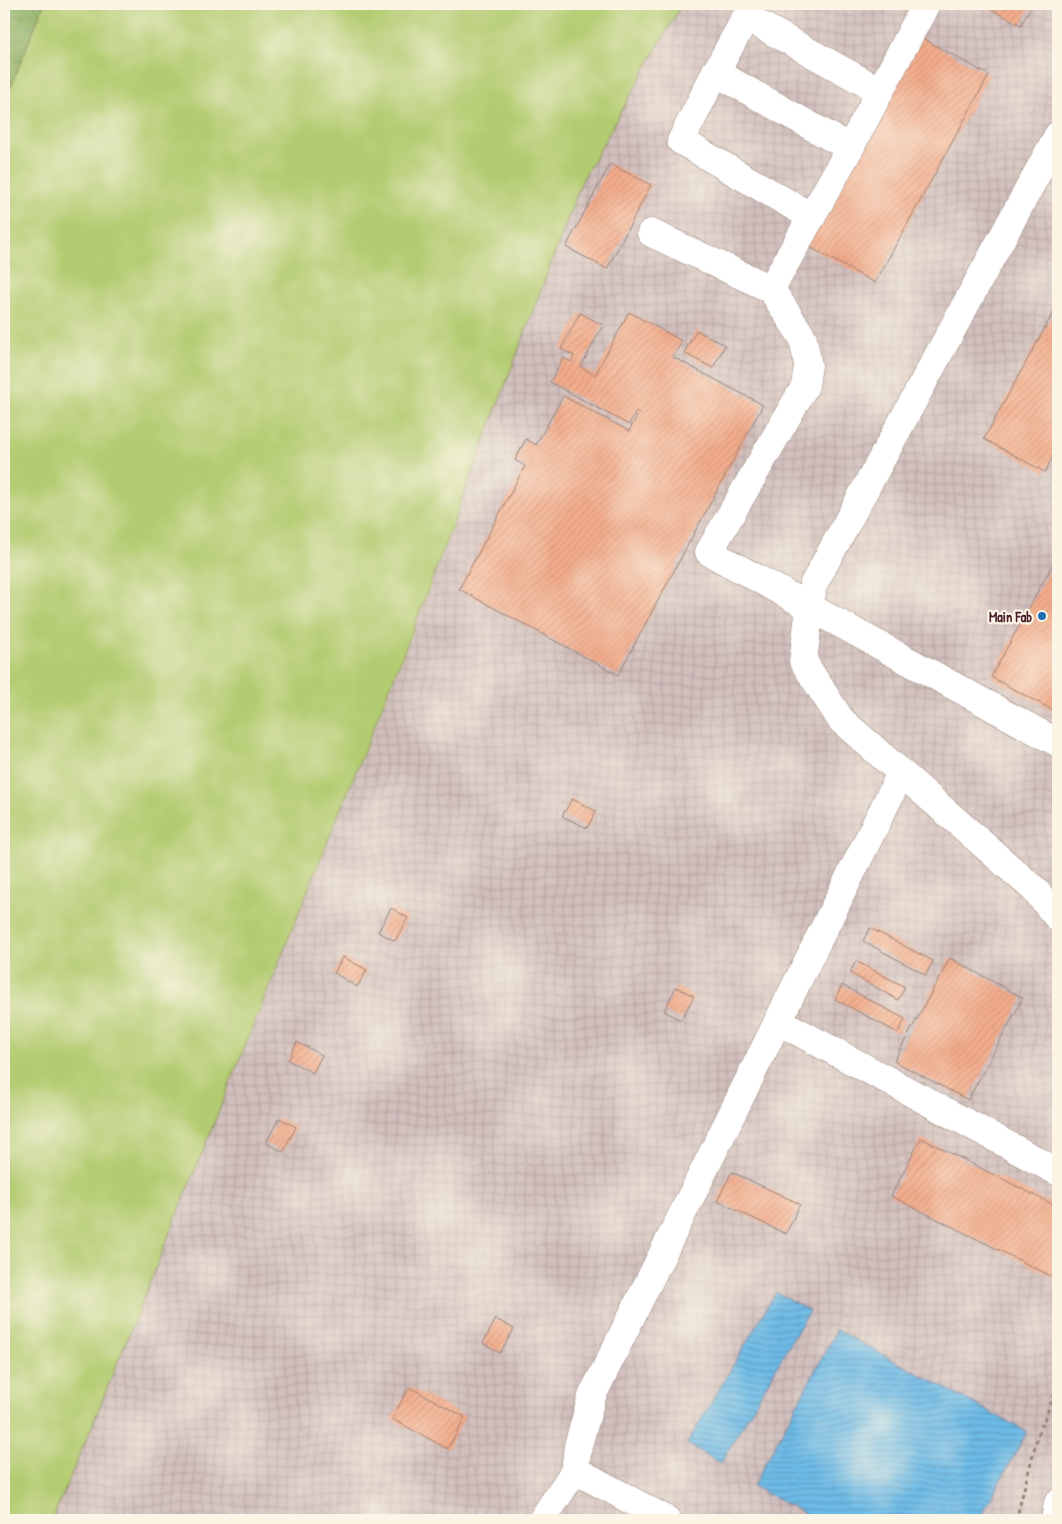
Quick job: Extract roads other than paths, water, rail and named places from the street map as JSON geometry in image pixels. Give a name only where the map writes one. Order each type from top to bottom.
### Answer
[{"type":"lane","points":[[771,289],[880,91],[919,6]]},
{"type":"lane","points":[[812,217],[681,140],[715,72],[749,10],[880,91]]},
{"type":"lane","points":[[715,72],[850,148]]},
{"type":"lane","points":[[1058,135],[813,584],[803,661],[840,720],[1034,889],[1058,918]]},
{"type":"lane","points":[[651,233],[771,289],[803,338],[808,365],[805,386],[709,552],[1058,743]]},
{"type":"lane","points":[[542,1520],[575,1470],[578,1446],[592,1396],[901,773]]},
{"type":"lane","points":[[778,1021],[1058,1172]]},
{"type":"lane","points":[[575,1470],[668,1520]]},
{"type":"lane","points":[[1055,1520],[1058,1503]]},
{"type":"water","points":[[776,1292],[809,1311],[721,1463],[687,1444]]},
{"type":"water","points":[[837,1330],[1027,1432],[979,1520],[817,1520],[753,1486]]},
{"type":"place","name":"Main Fab","points":[[1042,616]]}]
